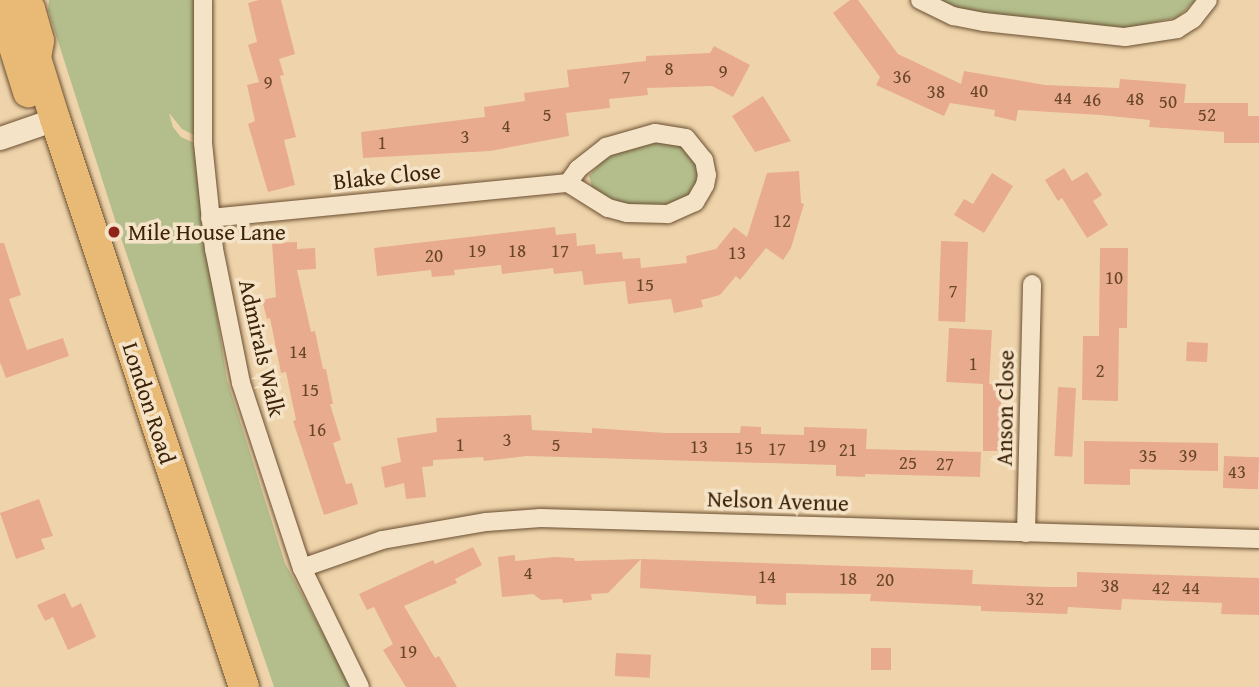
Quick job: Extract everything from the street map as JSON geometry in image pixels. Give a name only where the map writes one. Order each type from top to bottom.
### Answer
[{"type":"main road","name":"London Road","points":[[7,0],[4,15],[27,91],[55,119],[244,687]]},
{"type":"main road","points":[[24,0],[30,9],[39,41],[52,51],[63,81],[55,119]]},
{"type":"street","name":"Admirals Walk","points":[[203,0],[203,143],[210,218],[241,383],[302,568],[360,687]]},
{"type":"street","points":[[920,0],[953,16],[984,22],[1125,37],[1177,29],[1193,19],[1208,0]]},
{"type":"street","points":[[0,138],[55,119]]},
{"type":"street","points":[[656,133],[686,138],[704,159],[707,175],[705,186],[695,202],[668,214],[627,213],[608,208],[568,183],[578,169],[606,147],[656,133]]},
{"type":"street","name":"Blake Close","points":[[210,218],[568,183]]},
{"type":"street","name":"Anson Close","points":[[1026,533],[1032,284]]},
{"type":"street","name":"Nelson Avenue","points":[[302,568],[382,540],[476,523],[541,518],[1259,539]]},
{"type":"green space","points":[[49,0],[195,0],[194,135],[182,129],[169,113],[173,127],[181,137],[194,143],[202,219],[227,380],[285,563],[352,687],[274,687],[118,229],[48,10]]},
{"type":"green space","points":[[939,0],[1196,0],[1178,17],[1128,28],[972,13]]},
{"type":"green space","points":[[664,141],[690,151],[699,169],[695,188],[689,196],[665,205],[644,206],[621,203],[593,190],[589,176],[602,161],[617,153]]},
{"type":"building","points":[[281,0],[295,54],[279,59],[284,75],[280,76],[296,137],[284,140],[295,185],[268,192],[248,124],[255,121],[247,85],[259,82],[248,45],[257,42],[248,3]]},
{"type":"building","points":[[850,0],[858,0],[898,54],[961,84],[964,71],[1045,85],[1119,88],[1120,79],[1186,84],[1184,103],[1248,103],[1248,116],[1259,116],[1259,143],[1224,143],[1224,132],[1149,127],[1150,120],[1100,115],[1018,110],[1016,121],[994,116],[995,110],[950,103],[944,116],[876,85],[880,77],[833,13]]},
{"type":"building","points":[[714,46],[750,65],[733,97],[712,86],[647,88],[648,95],[609,99],[610,108],[566,113],[569,136],[490,151],[363,158],[361,132],[485,117],[484,107],[525,101],[524,93],[569,87],[567,70],[646,61],[646,56],[710,53]]},
{"type":"building","points":[[763,96],[791,141],[755,152],[732,116]]},
{"type":"building","points":[[1064,168],[1072,181],[1087,172],[1102,195],[1093,201],[1108,225],[1087,238],[1062,198],[1058,201],[1045,180]]},
{"type":"building","points":[[799,171],[801,203],[804,204],[791,248],[783,260],[766,248],[740,280],[736,276],[720,295],[701,300],[703,307],[674,313],[671,299],[628,304],[625,281],[584,285],[582,271],[554,274],[553,268],[502,274],[501,265],[454,270],[455,275],[432,277],[431,270],[377,276],[374,248],[555,227],[556,235],[576,233],[577,246],[595,244],[596,254],[622,252],[623,259],[640,258],[641,268],[687,263],[686,256],[716,249],[734,227],[747,237],[767,173]]},
{"type":"building","points":[[992,173],[1013,186],[984,233],[954,215],[964,199],[973,204]]},
{"type":"building","points":[[941,241],[968,242],[965,322],[938,321]]},
{"type":"building","points":[[297,242],[297,249],[315,248],[316,269],[297,270],[311,332],[315,331],[323,369],[326,369],[333,404],[330,404],[341,440],[333,443],[346,484],[352,483],[358,504],[324,515],[293,421],[296,420],[286,372],[281,373],[270,318],[267,319],[262,300],[276,297],[272,243]]},
{"type":"building","points":[[0,243],[4,243],[21,295],[9,299],[27,350],[63,338],[69,356],[6,378],[0,362]]},
{"type":"building","points":[[1100,248],[1128,248],[1127,328],[1119,328],[1118,401],[1082,400],[1083,336],[1099,336]]},
{"type":"building","points":[[949,328],[992,330],[989,384],[946,382]]},
{"type":"building","points":[[1187,342],[1208,343],[1207,362],[1186,361]]},
{"type":"building","points":[[983,384],[1001,384],[1001,451],[983,451]]},
{"type":"building","points":[[1058,387],[1076,388],[1072,457],[1054,456]]},
{"type":"building","points":[[531,415],[532,430],[592,433],[592,428],[666,433],[740,433],[741,426],[761,427],[761,434],[804,435],[804,427],[867,429],[866,449],[981,452],[980,477],[865,474],[865,477],[836,476],[836,465],[527,456],[484,461],[483,457],[433,460],[433,466],[422,467],[426,497],[406,499],[404,483],[385,488],[381,467],[401,462],[397,438],[437,432],[436,418]]},
{"type":"building","points":[[1084,441],[1218,443],[1218,471],[1130,469],[1130,485],[1084,484]]},
{"type":"building","points":[[1224,456],[1259,457],[1258,489],[1223,488]]},
{"type":"building","points":[[39,499],[53,536],[41,539],[45,549],[16,559],[0,513]]},
{"type":"building","points":[[473,547],[482,565],[455,579],[457,583],[404,606],[435,658],[439,656],[457,687],[406,687],[383,650],[393,644],[374,607],[367,610],[359,594],[433,560],[435,564]]},
{"type":"building","points":[[515,555],[515,561],[555,557],[574,558],[575,561],[641,559],[608,593],[591,594],[592,600],[563,603],[562,599],[541,600],[533,594],[502,597],[498,557]]},
{"type":"building","points":[[641,559],[973,570],[972,584],[1048,587],[1077,587],[1077,572],[1259,578],[1259,615],[1221,614],[1222,603],[1122,599],[1121,610],[1068,607],[1067,614],[981,611],[981,606],[870,601],[871,594],[786,593],[786,605],[756,604],[756,596],[640,588]]},
{"type":"building","points":[[65,593],[72,608],[81,603],[96,637],[68,650],[53,617],[45,621],[37,605]]},
{"type":"building","points":[[871,648],[891,648],[891,670],[871,670]]},
{"type":"building","points":[[616,653],[651,655],[650,678],[615,676]]},
{"type":"place","name":"Mile House Lane","points":[[114,232]]}]
